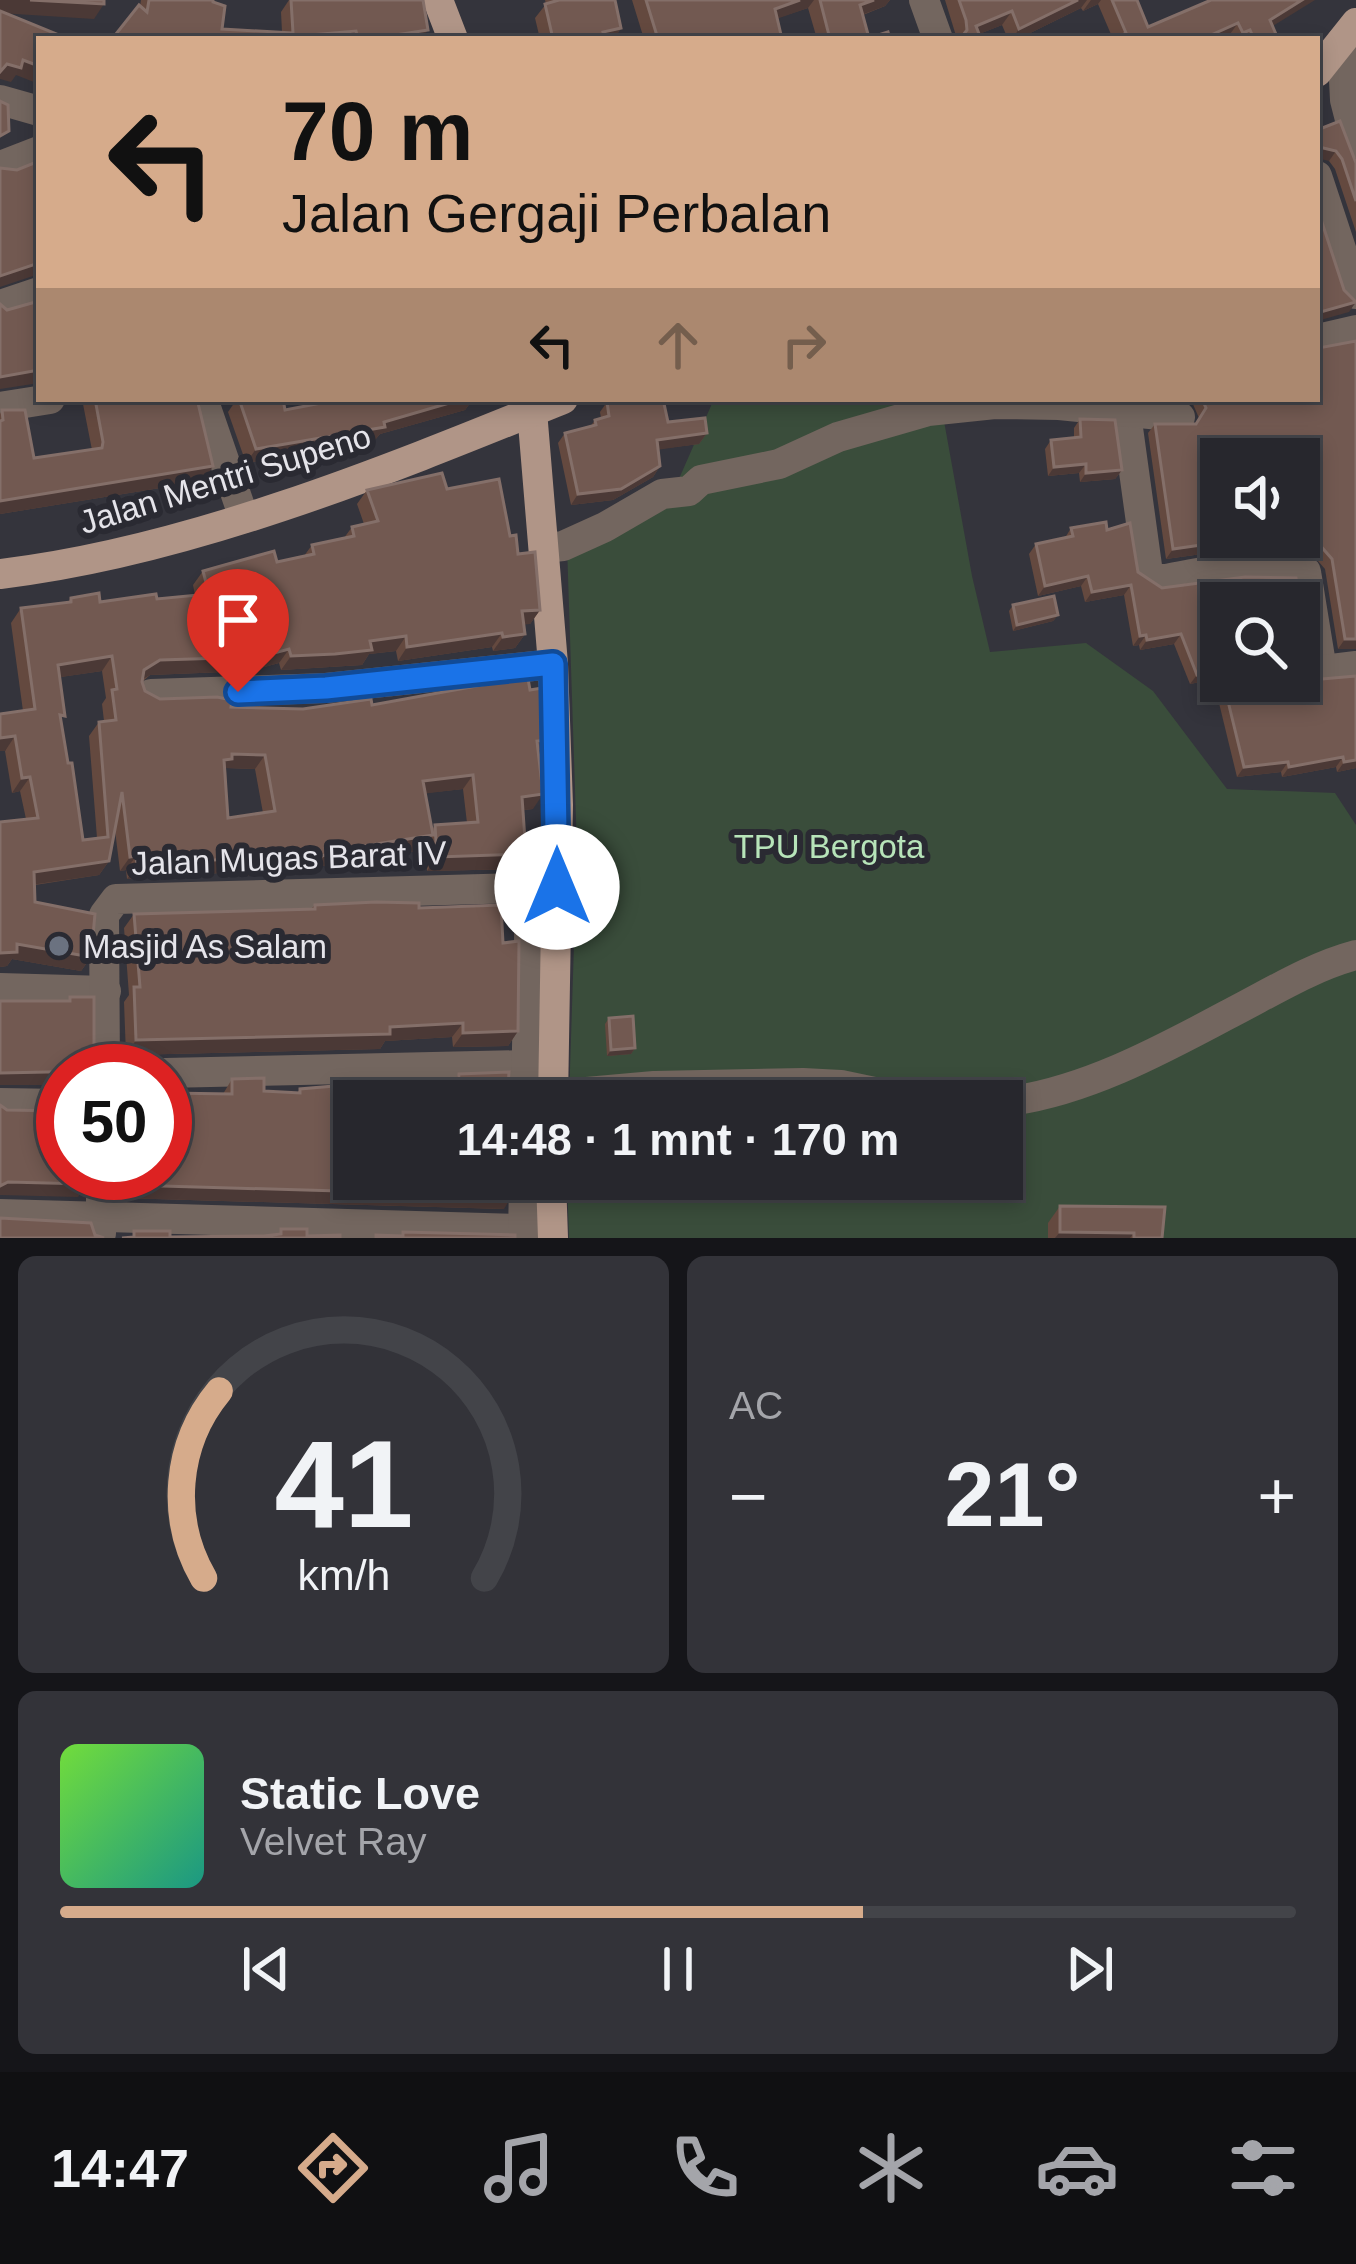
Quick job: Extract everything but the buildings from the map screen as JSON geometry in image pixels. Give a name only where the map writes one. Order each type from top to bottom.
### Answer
[{"type":"main road","points":[[438,0],[452,36]]},
{"type":"main road","points":[[1320,69],[1349,32]]},
{"type":"main road","points":[[532,405],[553,664],[544,887],[544,1080]]},
{"type":"main road","name":"Jalan Mentri Supeno","points":[[0,574],[55,567],[244,518],[496,429],[532,405]]},
{"type":"main road","points":[[552,1200],[553,1238]]},
{"type":"street","points":[[924,0],[937,36]]},
{"type":"street","points":[[1349,32],[1345,100],[1356,142]]},
{"type":"street","points":[[0,100],[36,110]]},
{"type":"street","points":[[0,166],[36,153]]},
{"type":"street","points":[[1320,185],[1356,294]]},
{"type":"street","points":[[0,305],[36,293]]},
{"type":"street","points":[[1320,338],[1356,330]]},
{"type":"street","points":[[0,407],[36,401]]},
{"type":"street","points":[[204,402],[244,518]]},
{"type":"street","points":[[544,548],[563,546],[662,494],[689,491],[701,480],[779,464],[838,437],[928,411],[995,404],[1125,406],[1180,417]]},
{"type":"street","points":[[1125,406],[1148,573],[1166,579],[1239,565],[1270,565],[1306,572],[1306,582]]},
{"type":"street","points":[[151,694],[326,688],[553,664]]},
{"type":"street","points":[[1320,671],[1356,666]]},
{"type":"street","points":[[534,1080],[527,1065],[544,887]]},
{"type":"street","name":"Jalan Mugas Barat IV","points":[[106,991],[104,915],[110,903],[129,897],[544,887]]},
{"type":"street","points":[[1023,1097],[1148,1055],[1275,988],[1356,955]]},
{"type":"street","points":[[0,988],[106,991],[105,1044]]},
{"type":"street","points":[[192,1072],[527,1065]]},
{"type":"street","points":[[0,1103],[36,1104]]},
{"type":"street","points":[[0,1214],[101,1228],[522,1234],[523,1200]]},
{"type":"green space","name":"TPU Bergota","points":[[713,402],[941,402],[990,652],[1086,643],[1153,691],[1227,789],[1335,793],[1356,825],[1356,1238],[569,1238],[568,1200],[1023,1200],[1023,1080],[570,1080],[577,850],[567,545],[671,497]]},
{"type":"place","name":"Masjid As Salam","points":[[59,946]]},
{"type":"route","points":[[238,692],[326,688],[553,664],[557,887]]}]
